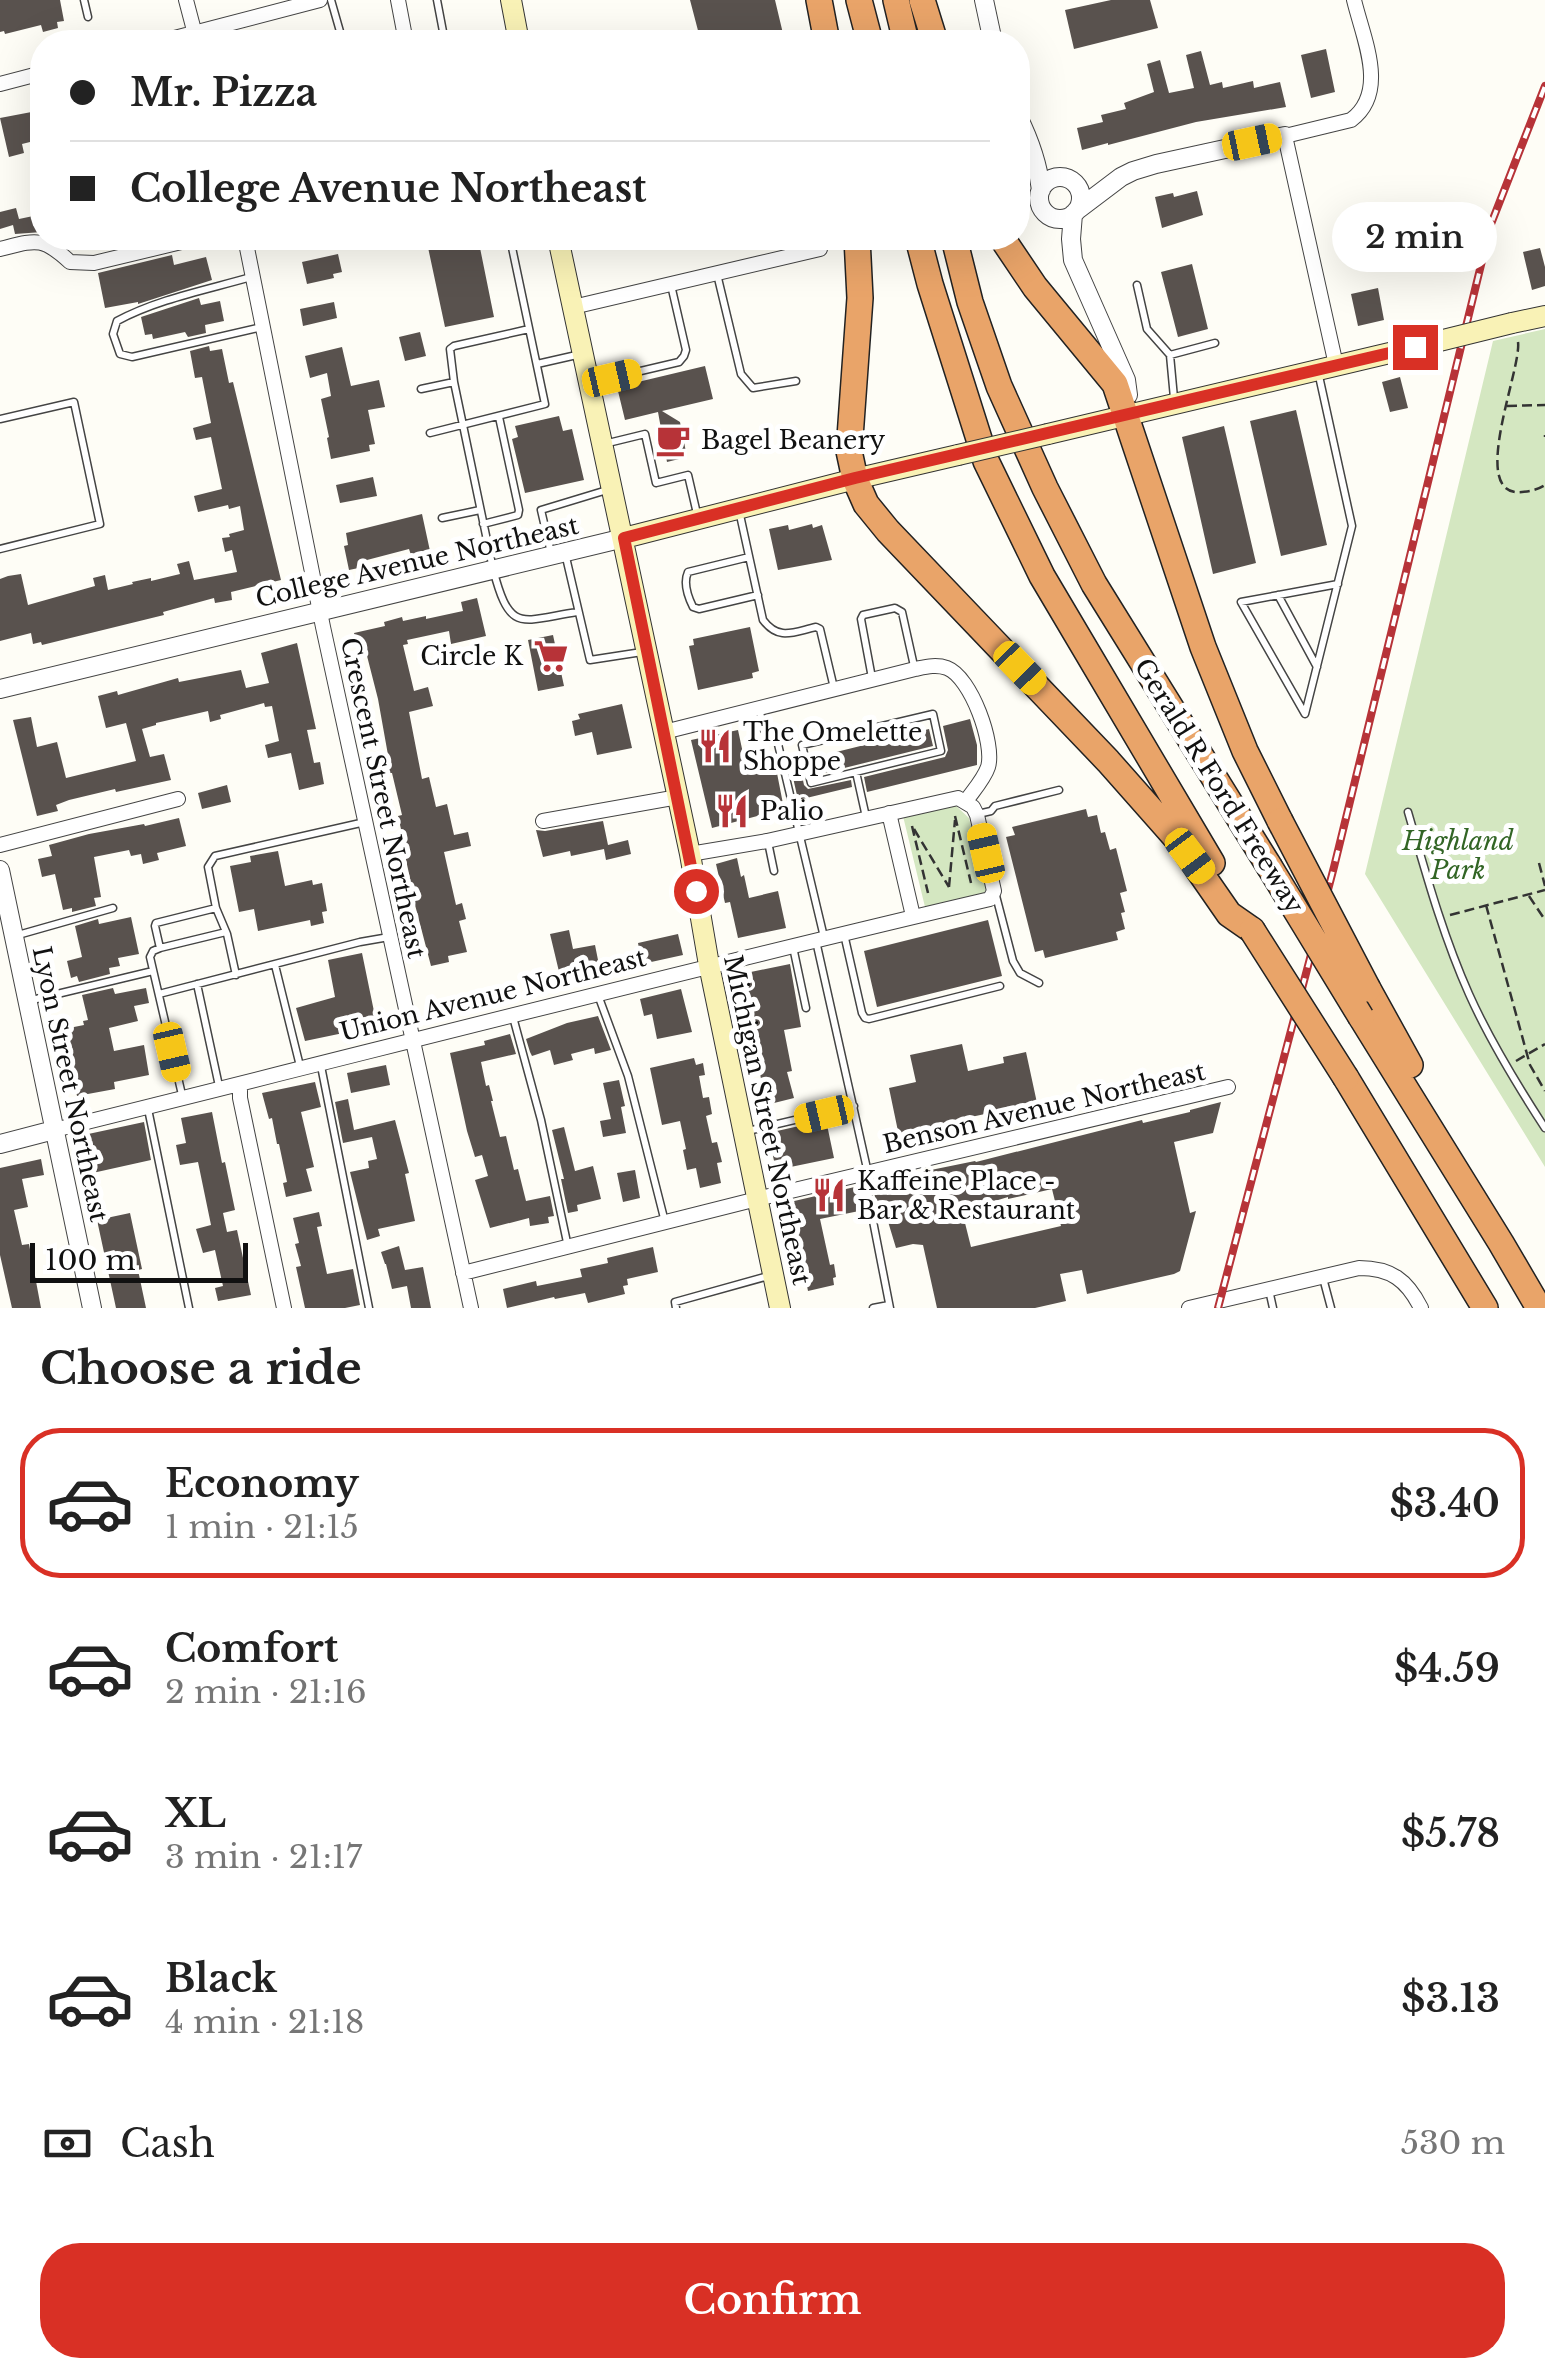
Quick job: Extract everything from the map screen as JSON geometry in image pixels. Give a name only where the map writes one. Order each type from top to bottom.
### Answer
[{"type":"highway","points":[[819,0],[825,30]]},
{"type":"highway","points":[[859,0],[867,30]]},
{"type":"highway","points":[[896,0],[903,30]]},
{"type":"highway","points":[[922,0],[931,30]]},
{"type":"highway","points":[[858,250],[860,298],[849,451],[866,504],[1108,761],[1177,839],[1229,914],[1252,930]]},
{"type":"highway","name":"Gerald R Ford Freeway","points":[[921,250],[986,461],[1042,576],[1252,930],[1485,1308]]},
{"type":"highway","name":"Gerald R Ford Freeway","points":[[957,250],[999,386],[1094,584],[1539,1308]]},
{"type":"highway","points":[[1010,250],[1035,287],[1116,384],[1203,647],[1245,751],[1368,989],[1465,1159],[1501,1243]]},
{"type":"main road","points":[[510,0],[516,30]]},
{"type":"main road","name":"Michigan Street Northeast","points":[[560,250],[690,854],[780,1308]]},
{"type":"main road","name":"College Avenue Northeast","points":[[624,538],[855,478],[1415,347],[1515,333],[1545,316]]},
{"type":"street","points":[[186,0],[193,30]]},
{"type":"street","points":[[221,30],[320,0]]},
{"type":"street","points":[[398,0],[404,30]]},
{"type":"street","points":[[984,0],[990,30]]},
{"type":"street","points":[[1030,144],[1041,190],[1039,201],[1046,214],[1058,219],[1074,213],[1121,177],[1156,164],[1343,122],[1359,114],[1370,98],[1373,83],[1354,0]]},
{"type":"street","points":[[0,84],[30,76]]},
{"type":"street","points":[[1284,136],[1327,368]]},
{"type":"street","points":[[1030,140],[1080,192],[1071,239],[1073,260],[1126,380],[1126,416]]},
{"type":"street","points":[[1041,190],[1052,179],[1121,177]]},
{"type":"street","points":[[0,249],[30,243]]},
{"type":"street","points":[[56,250],[70,262],[94,263],[148,250]]},
{"type":"street","name":"Crescent Street Northeast","points":[[247,250],[320,610],[471,1308]]},
{"type":"street","points":[[572,307],[816,250]]},
{"type":"street","name":"College Avenue Northeast","points":[[0,689],[624,538]]},
{"type":"street","points":[[664,732],[915,669],[946,668],[958,675],[978,707],[989,754],[988,766],[966,800]]},
{"type":"street","points":[[543,822],[678,798]]},
{"type":"street","points":[[690,854],[767,841],[958,798],[966,800],[977,814],[994,891]]},
{"type":"street","points":[[0,845],[178,799]]},
{"type":"street","points":[[889,813],[913,916]]},
{"type":"street","name":"Lyon Street Northeast","points":[[0,870],[9,940],[27,1001],[92,1308]]},
{"type":"street","name":"Union Avenue Northeast","points":[[0,1144],[990,898],[994,891]]},
{"type":"street","points":[[240,1085],[284,1308]]},
{"type":"street","name":"Benson Avenue Northeast","points":[[463,1273],[1228,1087]]},
{"type":"street","points":[[1189,1308],[1359,1268],[1376,1268],[1392,1273],[1408,1286],[1421,1308]]},
{"type":"lane","points":[[84,0],[88,17]]},
{"type":"lane","points":[[332,0],[340,30]]},
{"type":"lane","points":[[436,0],[442,30]]},
{"type":"lane","points":[[430,433],[545,404],[513,250]]},
{"type":"lane","points":[[716,273],[741,374],[753,388],[796,381]]},
{"type":"lane","points":[[252,277],[133,313],[117,322],[113,334],[120,354],[132,358],[263,327]]},
{"type":"lane","points":[[589,383],[679,362],[684,356],[686,350],[670,284]]},
{"type":"lane","points":[[1137,285],[1147,329],[1170,355],[1174,404]]},
{"type":"lane","points":[[529,329],[454,346],[450,349],[454,382],[501,600],[514,618],[524,620],[577,612]]},
{"type":"lane","points":[[1170,355],[1215,343]]},
{"type":"lane","points":[[536,364],[582,354]]},
{"type":"lane","points":[[1327,368],[1352,526],[1338,584],[1304,714],[1242,602],[1338,584]]},
{"type":"lane","points":[[421,390],[454,382]]},
{"type":"lane","points":[[0,420],[74,402],[100,524],[0,549]]},
{"type":"lane","points":[[483,524],[518,515],[519,510],[500,416]]},
{"type":"lane","points":[[603,444],[645,434],[656,482],[688,476],[698,519]]},
{"type":"lane","points":[[613,488],[541,510],[590,660],[647,651]]},
{"type":"lane","points":[[739,508],[763,620],[775,632],[784,634],[820,630],[834,690]]},
{"type":"lane","points":[[442,518],[480,510]]},
{"type":"lane","points":[[749,557],[688,572],[687,591],[693,607],[699,609],[758,596]]},
{"type":"lane","points":[[1278,595],[1316,667]]},
{"type":"lane","points":[[872,680],[860,619],[863,615],[895,608],[902,612],[915,669]]},
{"type":"lane","points":[[759,708],[764,730],[778,740],[854,1106],[889,1306],[873,1308]]},
{"type":"lane","points":[[933,714],[941,751],[856,772],[812,783],[802,745],[933,714]]},
{"type":"lane","points":[[856,772],[866,818]]},
{"type":"lane","points":[[977,814],[1059,790]]},
{"type":"lane","points":[[1408,812],[1438,918],[1469,995],[1506,1067],[1545,1128]]},
{"type":"lane","points":[[236,975],[208,867],[215,856],[366,822]]},
{"type":"lane","points":[[767,841],[774,870]]},
{"type":"lane","points":[[994,891],[1020,973],[1039,983]]},
{"type":"lane","points":[[9,940],[113,908]]},
{"type":"lane","points":[[160,948],[156,923],[216,908]]},
{"type":"lane","points":[[183,1099],[150,957],[160,948],[226,932]]},
{"type":"lane","points":[[844,933],[865,1018],[1000,986]]},
{"type":"lane","points":[[159,994],[390,936]]},
{"type":"lane","points":[[792,945],[806,1008]]},
{"type":"lane","points":[[275,965],[300,1070]]},
{"type":"lane","points":[[27,1001],[153,970]]},
{"type":"lane","points":[[197,984],[220,1090]]},
{"type":"lane","points":[[598,994],[628,1076],[665,1222]]},
{"type":"lane","points":[[513,1016],[545,1137],[568,1247]]},
{"type":"lane","points":[[321,1065],[370,1308]]},
{"type":"lane","points":[[743,1132],[854,1106]]},
{"type":"lane","points":[[148,1108],[189,1308]]},
{"type":"lane","points":[[676,1308],[676,1302],[773,1275]]},
{"type":"lane","points":[[1323,1277],[1331,1308]]},
{"type":"lane","points":[[1269,1289],[1273,1308]]},
{"type":"path","points":[[1515,333],[1518,362],[1498,451],[1500,482],[1507,491],[1515,493],[1545,485]]},
{"type":"path","points":[[1506,406],[1545,405]]},
{"type":"path","points":[[949,888],[911,824],[928,893],[949,888],[970,883],[955,814],[949,888]]},
{"type":"path","points":[[1438,918],[1545,888],[1539,863]]},
{"type":"path","points":[[942,890],[956,886]]},
{"type":"path","points":[[1528,894],[1545,920]]},
{"type":"path","points":[[1486,905],[1530,1065],[1545,1091]]},
{"type":"path","points":[[1506,1067],[1545,1044]]},
{"type":"green space","name":"Highland Park","points":[[1545,329],[1545,1167],[1365,874],[1493,341]]},
{"type":"green space","points":[[955,805],[969,818],[987,892],[925,907],[903,816]]},
{"type":"building","points":[[0,0],[60,0],[64,21],[57,22],[58,28],[42,30],[41,25],[0,32]]},
{"type":"building","points":[[690,0],[775,0],[782,30],[698,30]]},
{"type":"building","points":[[1111,0],[1150,0],[1158,28],[1074,49],[1065,10]]},
{"type":"building","points":[[1326,49],[1335,92],[1311,98],[1301,55]]},
{"type":"building","points":[[1201,51],[1210,85],[1222,82],[1223,88],[1253,81],[1254,88],[1280,82],[1286,107],[1196,122],[1082,150],[1077,128],[1103,122],[1101,115],[1126,109],[1124,103],[1154,92],[1147,64],[1160,60],[1169,93],[1194,88],[1186,55]]},
{"type":"building","points":[[30,112],[30,142],[22,144],[24,153],[9,157],[0,118]]},
{"type":"building","points":[[1197,191],[1203,215],[1162,228],[1155,197]]},
{"type":"building","points":[[16,208],[19,219],[30,217],[30,233],[15,234],[13,225],[0,229],[0,212]]},
{"type":"building","points":[[1540,248],[1545,286],[1532,290],[1523,252]]},
{"type":"building","points":[[429,250],[480,250],[494,317],[445,327]]},
{"type":"building","points":[[338,254],[342,272],[333,274],[334,278],[307,284],[302,262]]},
{"type":"building","points":[[172,255],[174,265],[206,257],[212,280],[138,304],[105,308],[98,273]]},
{"type":"building","points":[[1192,264],[1208,329],[1178,337],[1161,272]]},
{"type":"building","points":[[1378,288],[1384,320],[1358,326],[1351,294]]},
{"type":"building","points":[[199,298],[201,305],[220,301],[224,321],[205,325],[206,333],[188,337],[185,332],[153,339],[152,334],[145,335],[141,317]]},
{"type":"building","points":[[334,302],[337,318],[303,326],[300,309]]},
{"type":"building","points":[[420,332],[426,356],[405,361],[399,337]]},
{"type":"building","points":[[209,346],[210,351],[222,349],[229,383],[233,382],[281,580],[231,592],[232,600],[215,603],[214,598],[163,612],[164,615],[42,645],[33,644],[31,633],[0,641],[0,579],[8,576],[21,574],[28,605],[95,586],[93,578],[105,575],[108,590],[180,574],[177,564],[189,561],[194,580],[237,572],[232,550],[225,552],[222,538],[244,530],[240,506],[198,512],[194,496],[222,489],[211,437],[196,440],[193,428],[211,423],[202,377],[195,378],[190,351]]},
{"type":"building","points":[[342,347],[351,386],[379,380],[385,407],[368,410],[375,444],[369,445],[370,451],[331,459],[321,399],[331,396],[327,373],[310,378],[305,356]]},
{"type":"building","points":[[705,366],[713,399],[662,411],[680,422],[687,457],[667,462],[658,412],[625,420],[617,387]]},
{"type":"building","points":[[1400,377],[1408,408],[1390,412],[1382,382]]},
{"type":"building","points":[[1296,410],[1327,545],[1281,556],[1250,421]]},
{"type":"building","points":[[559,416],[563,431],[572,429],[584,480],[525,493],[512,439],[518,437],[515,426]]},
{"type":"building","points":[[1224,426],[1256,563],[1213,574],[1182,437]]},
{"type":"building","points":[[373,477],[377,496],[340,503],[336,485]]},
{"type":"building","points":[[422,514],[430,551],[411,555],[409,549],[367,560],[368,566],[349,570],[344,546],[348,545],[346,533]]},
{"type":"building","points":[[812,524],[813,528],[822,525],[832,560],[778,570],[769,529],[788,525],[789,530]]},
{"type":"building","points":[[477,598],[486,636],[451,644],[449,631],[407,640],[408,644],[403,645],[414,691],[428,687],[433,706],[409,712],[422,779],[429,777],[436,807],[447,804],[454,835],[468,832],[471,846],[444,852],[456,905],[462,903],[466,919],[459,921],[467,952],[448,956],[449,962],[431,966],[408,878],[398,816],[402,815],[384,756],[388,755],[378,699],[366,652],[359,653],[354,633],[385,626],[384,622],[402,617],[403,621],[426,619],[463,611],[461,602]]},
{"type":"building","points":[[750,627],[759,671],[752,673],[753,678],[698,690],[689,646],[694,645],[693,639]]},
{"type":"building","points":[[553,635],[564,686],[538,691],[528,640]]},
{"type":"building","points":[[297,643],[316,729],[307,730],[314,763],[320,762],[324,784],[299,790],[291,753],[268,758],[265,745],[279,741],[272,706],[265,707],[264,703],[220,715],[221,719],[210,722],[208,711],[142,729],[150,757],[164,754],[171,780],[69,800],[56,805],[58,811],[37,816],[13,720],[31,717],[37,747],[57,742],[66,778],[136,761],[126,723],[106,728],[98,696],[117,691],[118,695],[178,678],[179,682],[241,670],[246,688],[269,683],[261,653]]},
{"type":"building","points":[[622,704],[632,748],[597,755],[592,732],[575,736],[572,721],[580,719],[578,714]]},
{"type":"building","points":[[970,719],[977,745],[977,765],[867,792],[864,777],[945,757],[948,750],[943,726]]},
{"type":"building","points":[[929,729],[933,746],[816,775],[812,758]]},
{"type":"building","points":[[738,730],[744,758],[754,755],[756,765],[767,762],[769,769],[776,768],[784,809],[712,828],[691,740]]},
{"type":"building","points":[[799,761],[808,789],[851,780],[852,787],[798,800],[790,764]]},
{"type":"building","points":[[227,785],[231,802],[202,809],[198,793]]},
{"type":"building","points":[[1086,809],[1088,817],[1097,815],[1110,850],[1116,848],[1127,891],[1120,893],[1125,929],[1116,932],[1118,940],[1045,958],[1043,950],[1035,952],[1006,837],[1015,835],[1012,827]]},
{"type":"building","points":[[179,818],[186,846],[157,853],[159,860],[143,864],[141,854],[131,856],[129,850],[94,857],[101,897],[94,898],[96,906],[72,912],[72,908],[63,910],[55,874],[42,877],[38,859],[52,856],[49,845]]},
{"type":"building","points":[[603,821],[608,845],[628,840],[631,854],[606,860],[604,849],[543,857],[536,830]]},
{"type":"building","points":[[278,851],[285,886],[312,880],[313,885],[322,883],[327,911],[322,912],[324,923],[311,926],[310,920],[258,931],[254,909],[239,912],[230,866],[251,862],[250,856]]},
{"type":"building","points":[[737,858],[749,898],[778,891],[786,928],[738,938],[716,864]]},
{"type":"building","points":[[131,917],[139,954],[118,958],[120,966],[109,968],[110,974],[79,982],[77,976],[71,978],[67,961],[82,957],[75,926],[98,919],[99,924]]},
{"type":"building","points":[[988,920],[1002,976],[877,1007],[864,951]]},
{"type":"building","points":[[569,930],[573,949],[595,945],[600,970],[561,980],[550,934]]},
{"type":"building","points":[[678,934],[683,955],[642,964],[638,943]]},
{"type":"building","points":[[362,953],[377,1026],[305,1041],[296,1008],[335,997],[328,960]]},
{"type":"building","points":[[790,964],[801,1027],[784,1030],[792,1071],[787,1072],[794,1098],[766,1105],[741,974]]},
{"type":"building","points":[[113,988],[115,994],[146,988],[149,1003],[134,1006],[138,1021],[109,1028],[114,1051],[144,1045],[149,1075],[114,1082],[115,1089],[77,1096],[64,1029],[84,1025],[83,1021],[88,1020],[82,995]]},
{"type":"building","points":[[681,989],[692,1032],[657,1039],[652,1014],[644,1016],[640,999]]},
{"type":"building","points":[[598,1016],[611,1050],[595,1054],[594,1048],[571,1054],[573,1060],[554,1065],[550,1050],[532,1056],[526,1039]]},
{"type":"building","points":[[510,1034],[516,1054],[481,1062],[486,1086],[489,1085],[500,1137],[506,1136],[526,1201],[550,1196],[554,1216],[548,1217],[549,1223],[530,1226],[529,1218],[490,1228],[475,1180],[488,1176],[482,1155],[475,1157],[450,1053]]},
{"type":"building","points":[[962,1044],[968,1071],[1004,1063],[1003,1057],[1026,1052],[1037,1103],[952,1121],[953,1127],[899,1136],[889,1088],[916,1082],[910,1055]]},
{"type":"building","points":[[694,1058],[696,1065],[703,1063],[705,1075],[699,1076],[703,1098],[709,1097],[712,1114],[706,1116],[712,1143],[717,1142],[722,1162],[717,1163],[721,1183],[700,1188],[696,1168],[687,1170],[680,1121],[662,1125],[650,1068]]},
{"type":"building","points":[[386,1065],[390,1085],[351,1093],[347,1073]]},
{"type":"building","points":[[619,1080],[626,1133],[603,1137],[600,1121],[611,1119],[603,1083]]},
{"type":"building","points":[[315,1082],[321,1107],[301,1112],[314,1167],[306,1169],[312,1191],[286,1197],[279,1144],[262,1093]]},
{"type":"building","points":[[348,1099],[354,1130],[395,1120],[409,1173],[405,1174],[415,1221],[378,1229],[380,1236],[367,1240],[350,1172],[369,1168],[368,1161],[377,1159],[372,1137],[343,1143],[335,1102]]},
{"type":"building","points":[[1221,1102],[1213,1133],[1174,1142],[1190,1213],[1196,1211],[1180,1271],[1174,1274],[1087,1294],[1082,1270],[1060,1274],[1066,1301],[1035,1308],[937,1308],[923,1245],[896,1248],[883,1205],[877,1207],[872,1182],[976,1162]],"holes":[[[1052,1189],[1061,1226],[971,1247],[962,1211]]]},
{"type":"building","points":[[212,1112],[235,1210],[223,1213],[227,1232],[237,1230],[251,1295],[218,1301],[215,1288],[223,1286],[215,1250],[203,1253],[196,1229],[211,1225],[198,1162],[180,1165],[176,1145],[186,1143],[181,1118]]},
{"type":"building","points":[[826,1120],[834,1158],[776,1170],[768,1133]]},
{"type":"building","points":[[144,1122],[151,1160],[88,1174],[79,1136]]},
{"type":"building","points":[[564,1127],[575,1171],[593,1166],[601,1199],[577,1205],[578,1211],[568,1213],[552,1130]]},
{"type":"building","points":[[41,1159],[44,1175],[22,1179],[28,1207],[14,1210],[22,1245],[29,1244],[41,1308],[12,1308],[0,1255],[0,1168]]},
{"type":"building","points":[[635,1170],[640,1198],[623,1202],[617,1173]]},
{"type":"building","points":[[859,1186],[864,1210],[820,1219],[830,1265],[834,1264],[834,1285],[808,1291],[790,1202]]},
{"type":"building","points":[[319,1212],[322,1226],[317,1227],[327,1274],[353,1269],[360,1305],[305,1308],[296,1267],[301,1266],[293,1218]]},
{"type":"building","points":[[130,1213],[146,1308],[116,1308],[97,1220]]},
{"type":"building","points":[[399,1246],[405,1270],[423,1267],[431,1308],[411,1308],[407,1286],[392,1289],[381,1252]]},
{"type":"building","points":[[653,1247],[658,1272],[627,1279],[628,1285],[623,1286],[625,1294],[588,1303],[585,1293],[507,1308],[503,1289],[582,1277],[580,1269]]},
{"type":"railway","points":[[1218,1308],[1334,867],[1491,224],[1545,86]]},
{"type":"place","name":"Bagel Beanery","points":[[673,440]]},
{"type":"place","name":"Circle K","points":[[551,656]]},
{"type":"place","name":"The Omelette Shoppe","points":[[715,746]]},
{"type":"place","name":"Palio","points":[[732,811]]},
{"type":"place","name":"Kaffeine Place - Bar & Restaurant","points":[[829,1195]]},
{"type":"route","points":[[696,891],[624,538],[855,478],[1415,347]]}]
